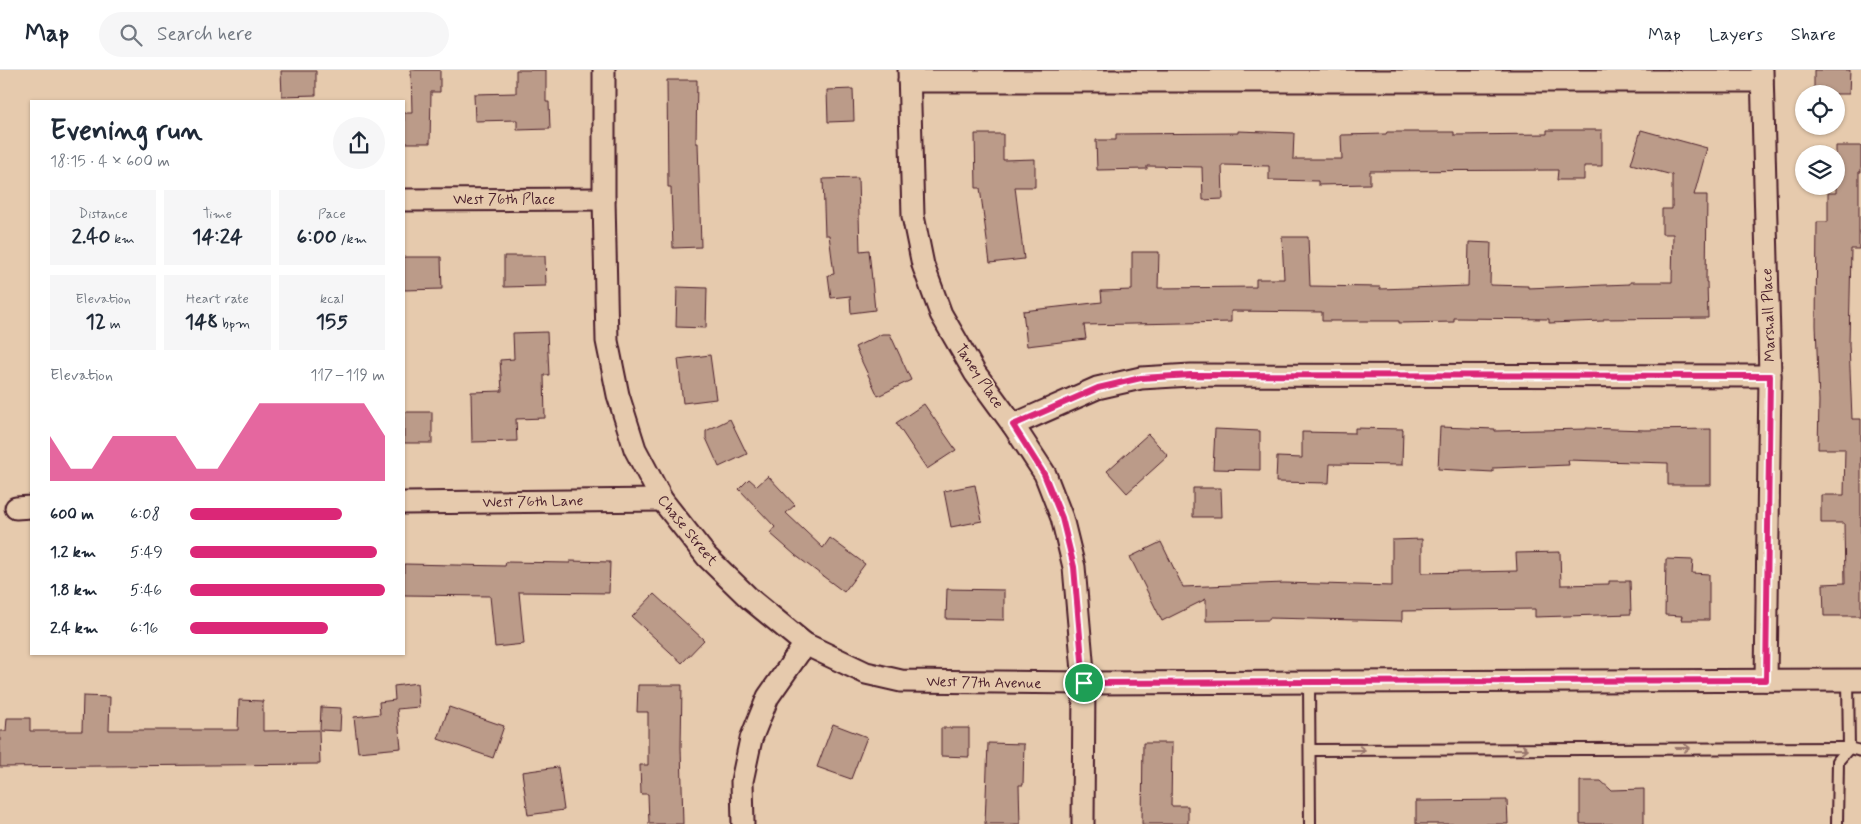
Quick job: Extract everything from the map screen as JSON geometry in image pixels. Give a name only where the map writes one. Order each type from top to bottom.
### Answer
[{"type":"street","name":"Chase Street","points":[[604,70],[604,198],[608,341],[616,386],[635,448],[662,500],[707,557],[749,598],[805,644]]},
{"type":"street","points":[[910,76],[1762,76]]},
{"type":"street","name":"Taney Place","points":[[910,76],[912,216],[923,266],[946,322],[975,373],[1013,425],[1044,474],[1062,518],[1074,567],[1084,683],[1083,824]]},
{"type":"street","name":"Marshall Place","points":[[1762,76],[1770,376],[1766,680]]},
{"type":"street","name":"West 76th Place","points":[[405,200],[604,198]]},
{"type":"street","points":[[1013,425],[1098,388],[1141,378],[1191,375],[1770,376]]},
{"type":"street","name":"West 76th Lane","points":[[405,503],[662,500]]},
{"type":"street","points":[[743,824],[742,781],[751,739],[768,697],[805,644]]},
{"type":"street","name":"West 77th Avenue","points":[[805,644],[866,673],[901,681],[1084,683],[1854,680]]},
{"type":"lane","points":[[1837,824],[1838,761],[1849,748],[1854,680]]},
{"type":"lane","points":[[1309,682],[1310,824]]},
{"type":"lane","points":[[1310,750],[1849,748],[1861,752]]},
{"type":"building","points":[[411,70],[440,70],[440,92],[431,92],[430,143],[405,143],[405,113],[412,113]]},
{"type":"building","points":[[516,70],[546,70],[546,102],[549,102],[550,129],[517,130],[517,120],[475,121],[474,94],[516,93]]},
{"type":"building","points":[[1814,70],[1850,70],[1849,94],[1845,94],[1845,85],[1814,85]]},
{"type":"building","points":[[281,71],[316,71],[316,95],[282,96]]},
{"type":"building","points":[[667,80],[697,80],[696,143],[698,143],[701,247],[673,248],[671,187],[668,187]]},
{"type":"building","points":[[853,89],[854,121],[828,122],[827,90]]},
{"type":"building","points":[[1547,130],[1602,130],[1602,166],[1584,166],[1584,180],[1557,180],[1558,170],[1370,171],[1370,184],[1318,185],[1318,181],[1269,180],[1269,166],[1222,165],[1223,199],[1203,200],[1202,167],[1147,166],[1147,169],[1097,170],[1096,140],[1116,140],[1116,134],[1238,133],[1238,131],[1294,133],[1293,159],[1342,159],[1341,135],[1386,134],[1387,132],[1454,132],[1454,135],[1547,134]]},
{"type":"building","points":[[1641,130],[1707,148],[1694,195],[1707,195],[1706,282],[1708,318],[1603,319],[1603,321],[1549,323],[1549,319],[1454,318],[1454,322],[1399,323],[1399,321],[1322,321],[1322,312],[1231,311],[1231,322],[1084,325],[1086,339],[1027,346],[1023,311],[1102,302],[1101,291],[1132,290],[1132,252],[1159,252],[1158,288],[1256,287],[1256,279],[1284,279],[1282,237],[1308,237],[1310,286],[1380,287],[1380,289],[1468,286],[1469,242],[1491,243],[1490,285],[1528,286],[1528,288],[1630,284],[1630,282],[1672,282],[1673,234],[1662,234],[1662,209],[1672,209],[1672,175],[1631,164]]},
{"type":"building","points":[[975,134],[1003,134],[1003,160],[1035,159],[1035,187],[1015,187],[1024,259],[990,263],[980,188],[976,188]]},
{"type":"building","points":[[1845,146],[1861,146],[1859,249],[1851,249],[1849,344],[1852,419],[1861,419],[1861,616],[1824,616],[1823,584],[1845,583],[1844,523],[1821,523],[1821,495],[1844,495],[1845,449],[1818,449],[1817,222],[1828,222],[1828,195],[1845,195]]},
{"type":"building","points":[[858,178],[860,251],[869,250],[875,310],[851,313],[850,296],[831,298],[828,275],[834,274],[829,235],[825,235],[823,179]]},
{"type":"building","points":[[504,256],[545,256],[546,286],[504,287]]},
{"type":"building","points":[[405,257],[441,257],[442,289],[405,290]]},
{"type":"building","points":[[677,287],[707,288],[706,328],[676,327]]},
{"type":"building","points":[[547,332],[549,375],[544,375],[545,418],[516,419],[517,441],[472,442],[471,392],[502,391],[500,360],[514,359],[513,333]]},
{"type":"building","points":[[882,334],[890,334],[911,380],[878,396],[855,347]]},
{"type":"building","points":[[710,355],[716,399],[683,403],[678,359]]},
{"type":"building","points":[[924,404],[956,450],[927,469],[896,423]]},
{"type":"building","points":[[405,412],[432,412],[432,443],[405,443]]},
{"type":"building","points":[[730,419],[747,454],[719,467],[706,438],[706,431]]},
{"type":"building","points":[[1440,427],[1495,429],[1495,431],[1586,428],[1645,430],[1711,429],[1711,485],[1668,485],[1668,463],[1568,460],[1569,465],[1493,468],[1493,472],[1438,469]]},
{"type":"building","points":[[1355,428],[1403,429],[1402,465],[1330,464],[1329,483],[1276,482],[1277,457],[1302,458],[1302,432],[1355,433]]},
{"type":"building","points":[[1215,429],[1260,431],[1260,470],[1213,469]]},
{"type":"building","points":[[1148,434],[1168,456],[1127,493],[1107,471]]},
{"type":"building","points":[[768,476],[795,505],[786,513],[823,548],[830,538],[865,564],[844,592],[795,555],[770,533],[775,527],[739,489],[749,479],[757,486]]},
{"type":"building","points":[[975,485],[982,521],[951,527],[944,491]]},
{"type":"building","points":[[1193,488],[1221,488],[1222,517],[1193,517]]},
{"type":"building","points":[[1422,539],[1422,573],[1517,571],[1516,553],[1560,552],[1561,585],[1609,584],[1609,581],[1630,581],[1631,614],[1535,617],[1535,609],[1402,611],[1402,621],[1269,618],[1269,620],[1206,621],[1206,599],[1162,621],[1130,557],[1161,542],[1183,587],[1284,583],[1392,586],[1392,540]]},
{"type":"building","points":[[1666,559],[1693,560],[1692,573],[1709,574],[1709,620],[1681,620],[1682,616],[1665,615]]},
{"type":"building","points":[[570,561],[610,562],[609,593],[519,592],[524,644],[495,647],[490,596],[405,595],[405,564],[505,566],[506,562],[570,563]]},
{"type":"building","points":[[947,589],[1004,590],[1004,620],[946,619]]},
{"type":"building","points":[[654,594],[704,640],[682,663],[632,617]]},
{"type":"building","points":[[417,683],[419,707],[397,709],[401,748],[358,752],[354,717],[380,714],[379,702],[395,700],[394,686]]},
{"type":"building","points":[[638,685],[682,685],[683,824],[649,824],[648,794],[641,794],[640,765],[648,765],[648,712],[637,712]]},
{"type":"building","points":[[83,696],[110,697],[109,730],[238,730],[239,700],[263,701],[263,731],[319,730],[320,764],[0,767],[0,731],[6,731],[7,718],[30,718],[30,731],[82,731]]},
{"type":"building","points":[[321,707],[341,708],[340,731],[320,730]]},
{"type":"building","points":[[449,707],[504,726],[493,758],[438,739]]},
{"type":"building","points":[[833,724],[867,737],[851,779],[817,767]]},
{"type":"building","points":[[941,728],[969,728],[969,757],[941,756]]},
{"type":"building","points":[[988,743],[1024,744],[1023,785],[1019,785],[1020,824],[985,824]]},
{"type":"building","points":[[1143,743],[1172,743],[1171,806],[1188,806],[1188,824],[1142,824]]},
{"type":"building","points":[[558,767],[564,810],[528,815],[522,772]]},
{"type":"building","points":[[1580,781],[1601,781],[1611,790],[1644,789],[1644,824],[1580,824]]},
{"type":"building","points":[[1507,800],[1508,824],[1416,824],[1416,801]]},
{"type":"route","points":[[1191,375],[1770,376],[1766,680],[1084,683],[1074,567],[1062,518],[1044,474],[1013,425],[1098,388],[1141,378],[1191,375]]}]
